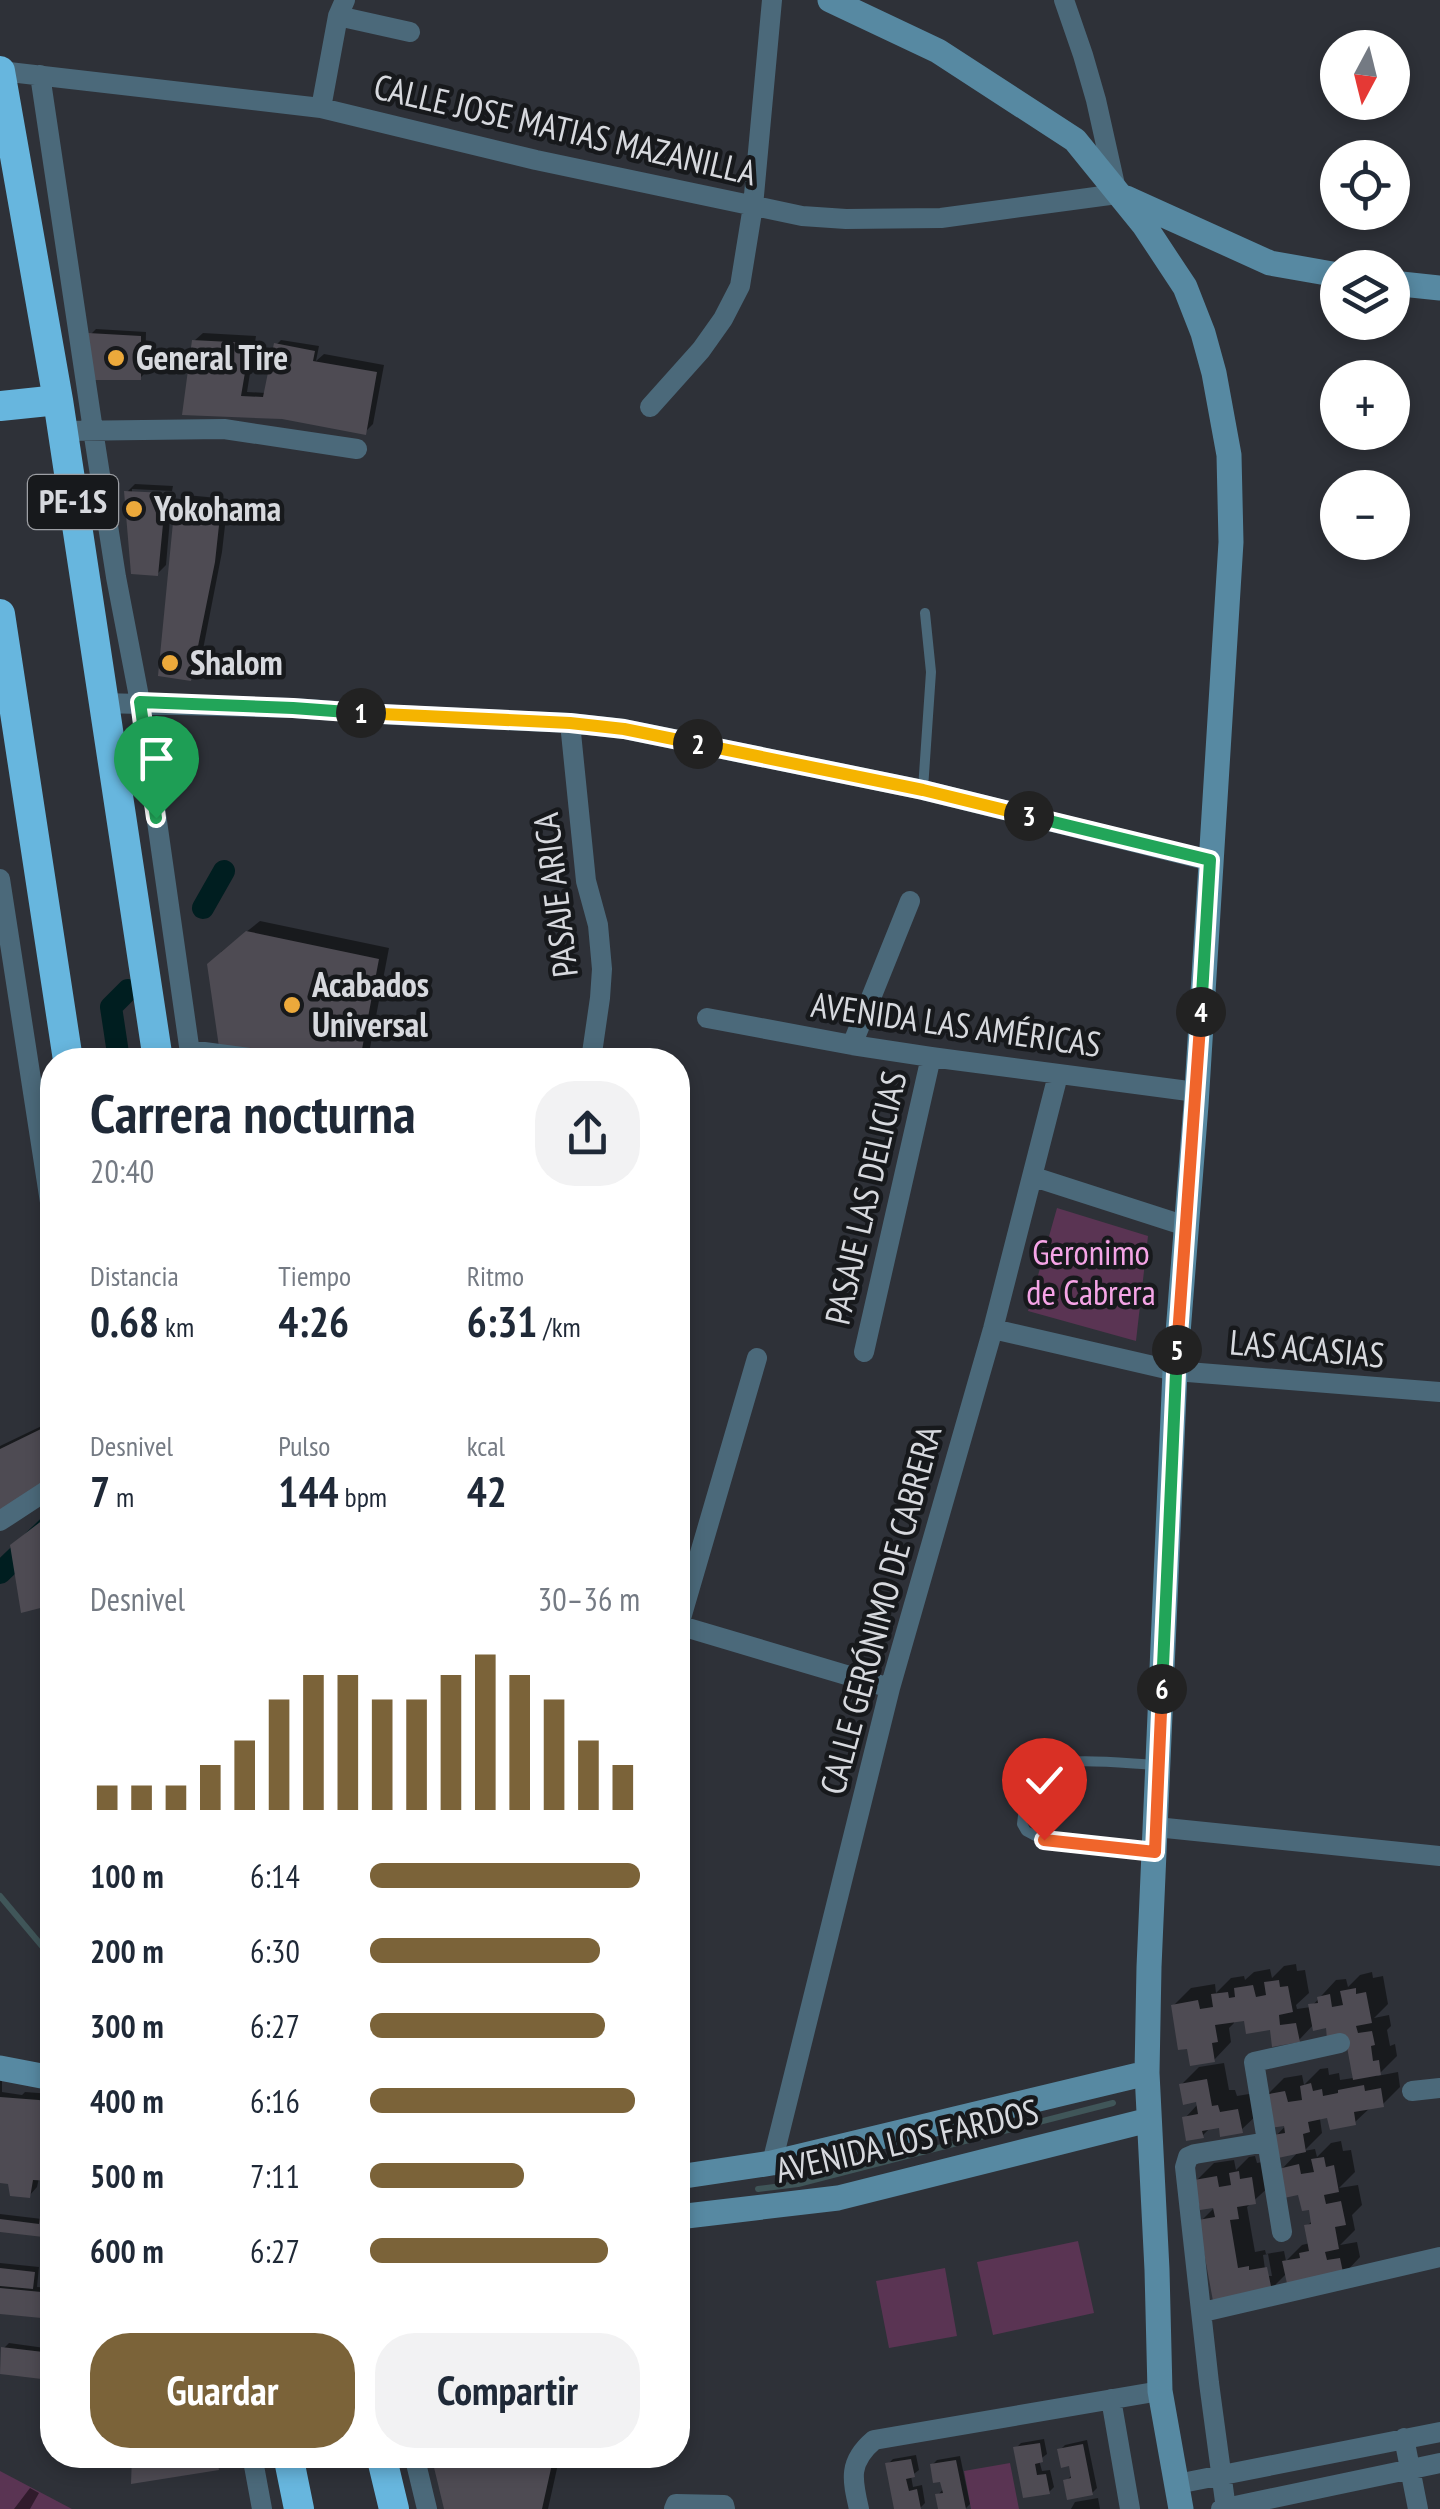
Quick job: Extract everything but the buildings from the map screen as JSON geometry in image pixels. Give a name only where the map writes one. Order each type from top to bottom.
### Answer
[{"type":"highway","name":"PE-1S","points":[[0,71],[58,400],[78,430],[102,703],[156,1046]]},
{"type":"highway","points":[[0,406],[58,400]]},
{"type":"highway","points":[[0,614],[8,713],[66,1048]]},
{"type":"highway","points":[[291,2468],[299,2509]]},
{"type":"highway","points":[[385,2468],[394,2509]]},
{"type":"street","points":[[650,408],[701,350],[740,286],[753,206],[772,0]]},
{"type":"street","points":[[830,0],[938,51],[1075,140],[1144,225],[1185,286],[1214,373],[1229,455],[1231,542],[1176,1371],[1149,1967],[1149,2120],[1160,2391],[1179,2497],[1221,2476],[1440,2432]]},
{"type":"street","points":[[1064,0],[1096,100],[1116,194]]},
{"type":"street","points":[[320,108],[342,8],[410,32]]},
{"type":"street","name":"CALLE JOSE MATIAS MAZANILLA","points":[[0,71],[320,108],[536,160],[802,216],[942,218],[1116,194]]},
{"type":"street","points":[[40,74],[78,430],[116,577],[140,702],[189,1048]]},
{"type":"street","points":[[1116,194],[1270,263],[1320,272]]},
{"type":"street","points":[[1410,285],[1440,288]]},
{"type":"street","points":[[78,430],[224,430],[357,449]]},
{"type":"street","points":[[102,703],[293,708],[624,729],[923,790],[1210,860]]},
{"type":"street","name":"PASAJE ARICA","points":[[570,723],[586,882],[598,925],[602,970],[592,1048]]},
{"type":"street","points":[[0,878],[40,1137]]},
{"type":"street","points":[[852,1046],[910,901]]},
{"type":"street","name":"AVENIDA LAS AMÉRICAS","points":[[707,1018],[931,1058],[1196,1092]]},
{"type":"street","name":"PASAJE LAS DELICIAS","points":[[864,1352],[931,1058]]},
{"type":"street","name":"CALLE GERÓNIMO DE CABRERA","points":[[772,2163],[890,1688],[993,1328],[1058,1075]]},
{"type":"street","points":[[1034,1176],[1186,1226]]},
{"type":"street","name":"LAS ACASIAS","points":[[993,1328],[1176,1371],[1440,1392]]},
{"type":"street","points":[[690,1584],[757,1358]]},
{"type":"street","points":[[0,1521],[40,1495]]},
{"type":"street","points":[[690,1629],[890,1688]]},
{"type":"street","points":[[1155,1840],[1440,1856]]},
{"type":"street","points":[[1282,2232],[1254,2062],[1340,2043]]},
{"type":"street","points":[[0,2068],[40,2077]]},
{"type":"street","name":"AVENIDA LOS FARDOS","points":[[690,2174],[772,2163],[1148,2073]]},
{"type":"street","points":[[1412,2092],[1440,2088]]},
{"type":"street","name":"AVENIDA LOS FARDOS","points":[[690,2216],[838,2198],[1149,2120]]},
{"type":"street","points":[[1266,2142],[1188,2157],[1185,2167],[1225,2509],[1440,2463]]},
{"type":"street","points":[[1202,2312],[1440,2257]]},
{"type":"street","points":[[859,2509],[853,2474],[863,2449],[874,2440],[1160,2391]]},
{"type":"street","points":[[1111,2399],[1130,2509]]},
{"type":"street","points":[[1404,2438],[1418,2509]]},
{"type":"street","points":[[254,2468],[262,2509]]},
{"type":"street","points":[[417,2468],[427,2509]]},
{"type":"street","points":[[674,2509],[676,2504],[724,2505],[725,2509]]},
{"type":"lane","points":[[923,790],[931,672],[925,612]]},
{"type":"lane","points":[[1155,1840],[1044,1840],[1026,1831],[1022,1824],[1028,1774],[1036,1768],[1058,1762],[1159,1765]]},
{"type":"green space","name":"Geronimo de Cabrera","points":[[1057,1208],[1148,1236],[1136,1341],[1028,1311]]},
{"type":"green space","points":[[1078,2241],[1094,2313],[993,2335],[977,2262]]},
{"type":"green space","points":[[945,2268],[957,2336],[889,2348],[876,2281]]},
{"type":"green space","points":[[1010,2463],[1019,2509],[971,2509],[964,2471]]},
{"type":"green space","points":[[0,2471],[72,2509],[0,2509]]},
{"type":"waterway","points":[[203,908],[224,871]]},
{"type":"waterway","points":[[117,1048],[111,1007],[128,990]]},
{"type":"waterway","points":[[0,1573],[40,1535]]},
{"type":"waterway","points":[[0,1896],[40,1944]]},
{"type":"waterway","points":[[758,2189],[798,2184],[1113,2103]]},
{"type":"place","name":"General Tire","points":[[116,358]]},
{"type":"place","name":"Yokohama","points":[[134,509]]},
{"type":"place","name":"Shalom","points":[[170,663]]},
{"type":"place","name":"Acabados Universal","points":[[292,1005]]},
{"type":"route","points":[[156,818],[140,702],[624,729],[923,790],[1210,860],[1176,1371],[1155,1852],[1044,1840]]}]
